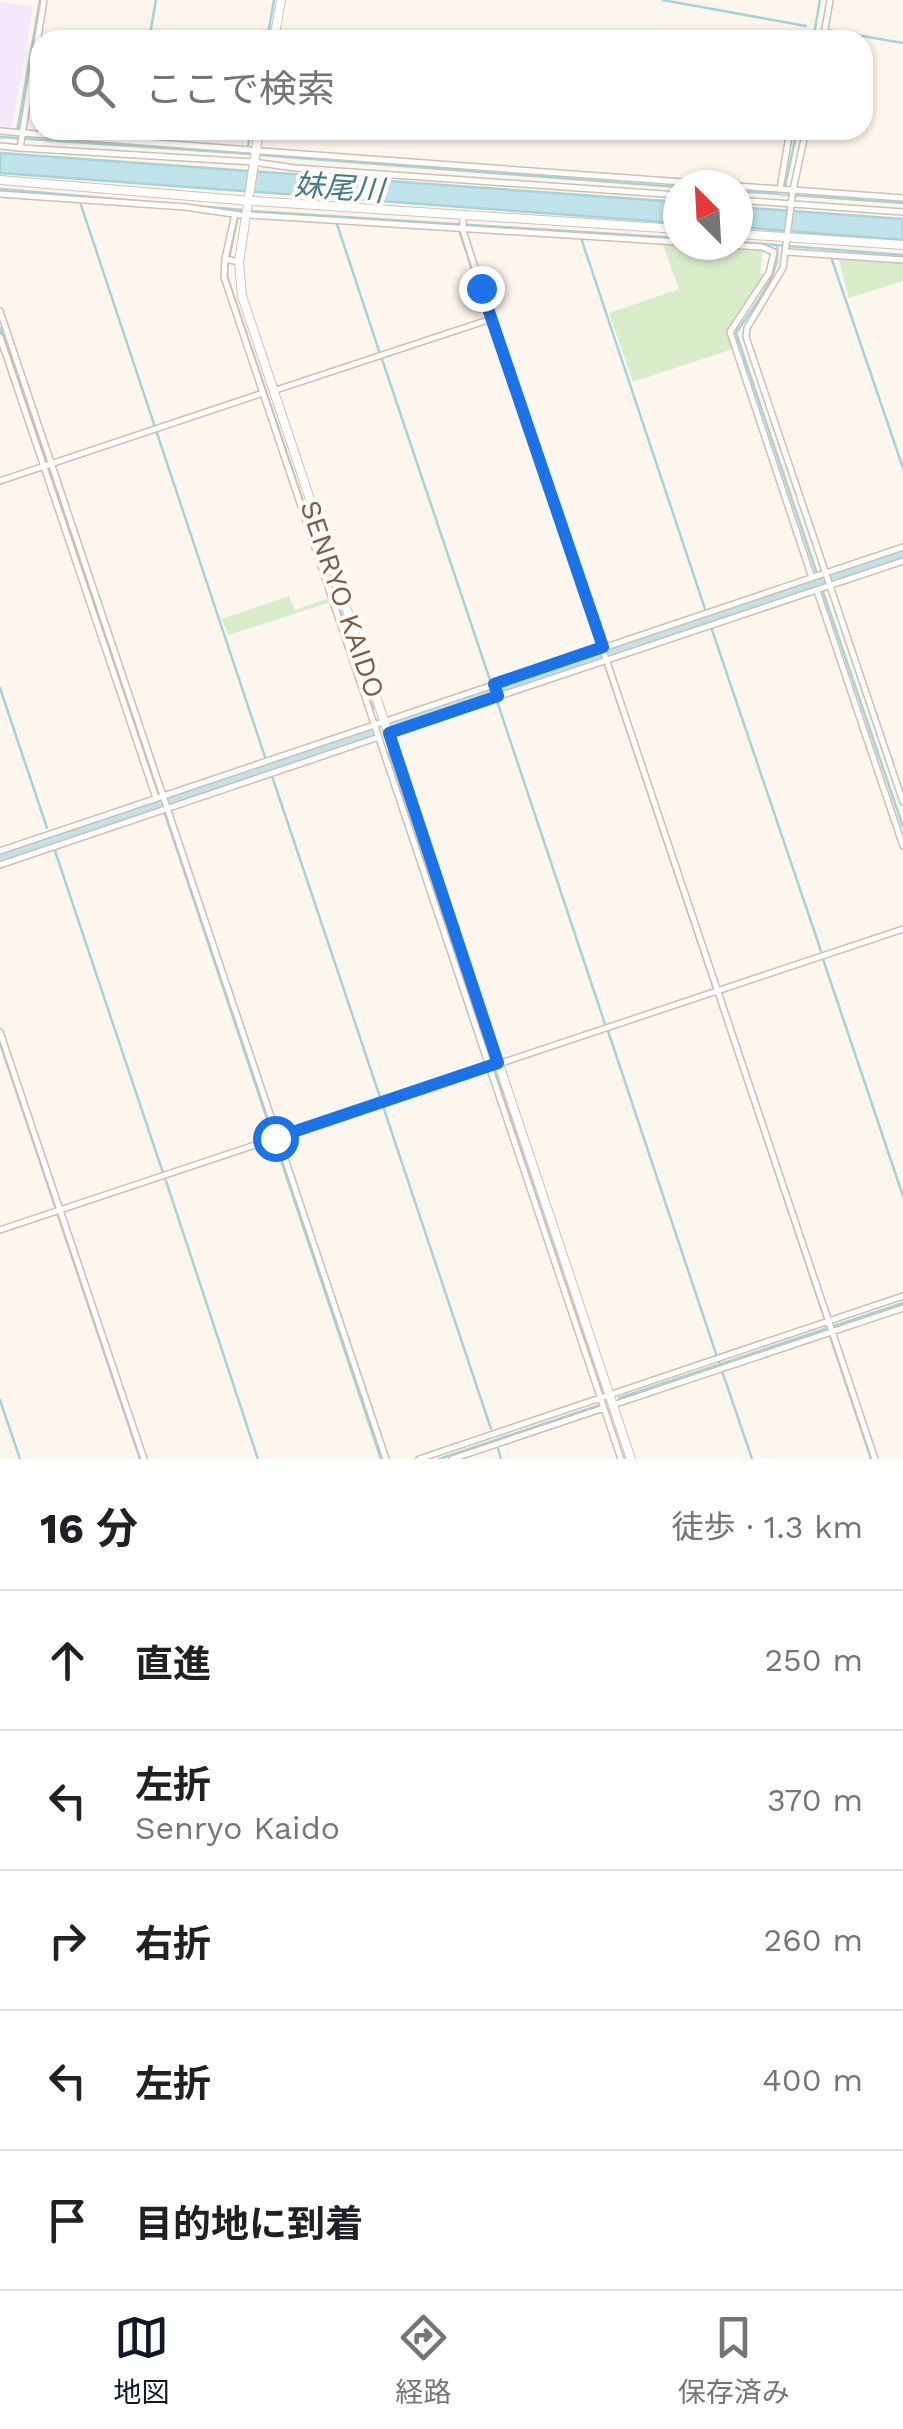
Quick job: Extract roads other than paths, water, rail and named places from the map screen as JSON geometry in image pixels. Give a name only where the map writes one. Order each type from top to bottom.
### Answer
[{"type":"street","points":[[39,30],[44,0]]},
{"type":"street","points":[[276,30],[281,0]]},
{"type":"street","points":[[825,30],[830,0]]},
{"type":"street","points":[[21,136],[30,83]]},
{"type":"street","points":[[0,131],[30,137]]},
{"type":"street","points":[[0,146],[21,136],[30,137]]},
{"type":"street","points":[[54,140],[253,164],[663,182]]},
{"type":"street","points":[[87,140],[252,150]]},
{"type":"street","name":"SENRYO KAIDO","points":[[257,140],[248,198],[231,260],[268,392],[384,720],[384,735],[608,1407],[631,1459]]},
{"type":"street","points":[[780,189],[794,140]]},
{"type":"street","points":[[795,140],[793,197],[782,272],[730,332],[762,410],[903,802]]},
{"type":"street","points":[[261,151],[663,194]]},
{"type":"street","points":[[0,180],[248,198],[581,236],[663,241]]},
{"type":"street","points":[[753,187],[780,189],[793,197],[903,212]]},
{"type":"street","points":[[0,194],[185,207],[237,215],[231,260],[224,276],[268,392],[374,723],[384,735]]},
{"type":"street","points":[[753,199],[903,198]]},
{"type":"street","points":[[250,214],[663,229]]},
{"type":"street","points":[[462,222],[875,1459]]},
{"type":"street","points":[[753,237],[832,255],[903,260]]},
{"type":"street","points":[[788,243],[903,245]]},
{"type":"street","points":[[753,247],[772,249],[773,264],[746,338],[762,410],[812,578],[824,584],[903,846]]},
{"type":"street","points":[[0,311],[47,465]]},
{"type":"street","points":[[0,481],[492,319]]},
{"type":"street","points":[[0,338],[166,808],[386,1459]]},
{"type":"street","points":[[824,584],[903,547]]},
{"type":"street","points":[[0,865],[162,797],[384,735],[605,654],[903,562]]},
{"type":"street","points":[[0,850],[55,842],[166,808],[374,723],[496,691],[714,620],[812,578]]},
{"type":"street","points":[[0,1230],[903,928]]},
{"type":"street","points":[[0,1032],[57,1211],[144,1459]]},
{"type":"street","points":[[452,1459],[605,1396],[722,1365],[831,1329],[903,1296]]},
{"type":"street","points":[[419,1459],[608,1407],[722,1365],[903,1308]]},
{"type":"street","points":[[608,1407],[621,1459]]},
{"type":"water","name":"妹尾川","points":[[0,153],[663,201],[663,222],[0,173]]},
{"type":"water","points":[[753,208],[903,219],[903,240],[753,228]]},
{"type":"waterway","points":[[35,30],[40,0]]},
{"type":"waterway","points":[[151,30],[156,0]]},
{"type":"waterway","points":[[269,30],[274,0]]},
{"type":"waterway","points":[[663,0],[806,26]]},
{"type":"waterway","points":[[815,30],[820,0]]},
{"type":"waterway","points":[[873,38],[903,43]]},
{"type":"waterway","points":[[17,132],[30,57]]},
{"type":"waterway","points":[[0,137],[30,139]]},
{"type":"waterway","points":[[44,140],[251,154]]},
{"type":"waterway","points":[[248,146],[249,140]]},
{"type":"waterway","points":[[785,187],[795,140]]},
{"type":"waterway","points":[[260,155],[663,186]]},
{"type":"waterway","points":[[0,189],[243,210]]},
{"type":"waterway","points":[[753,192],[903,203]]},
{"type":"waterway","points":[[81,205],[155,427]]},
{"type":"waterway","points":[[250,211],[663,237]]},
{"type":"waterway","points":[[238,216],[228,279],[373,709]]},
{"type":"waterway","points":[[337,224],[380,354]]},
{"type":"waterway","points":[[460,233],[477,284]]},
{"type":"waterway","points":[[581,238],[705,609]]},
{"type":"waterway","points":[[753,243],[903,255]]},
{"type":"waterway","points":[[777,245],[770,279],[736,333],[816,571]]},
{"type":"waterway","points":[[833,250],[832,260],[903,468]]},
{"type":"waterway","points":[[0,328],[158,791]]},
{"type":"waterway","points":[[382,359],[490,680]]},
{"type":"waterway","points":[[157,433],[265,757]]},
{"type":"waterway","points":[[395,725],[903,556]]},
{"type":"waterway","points":[[819,580],[903,827]]},
{"type":"waterway","points":[[708,618],[821,951]]},
{"type":"waterway","points":[[605,665],[714,989]]},
{"type":"waterway","points":[[0,688],[47,828]]},
{"type":"waterway","points":[[497,701],[605,1024]]},
{"type":"waterway","points":[[0,860],[368,735]]},
{"type":"waterway","points":[[388,752],[602,1392]]},
{"type":"waterway","points":[[272,776],[381,1100]]},
{"type":"waterway","points":[[161,802],[381,1459]]},
{"type":"waterway","points":[[51,839],[163,1173]]},
{"type":"waterway","points":[[823,959],[903,1196]]},
{"type":"waterway","points":[[716,994],[824,1317]]},
{"type":"waterway","points":[[608,1031],[716,1354]]},
{"type":"waterway","points":[[0,1043],[140,1459]]},
{"type":"waterway","points":[[383,1106],[491,1429]]},
{"type":"waterway","points":[[165,1178],[258,1459]]},
{"type":"waterway","points":[[619,1398],[903,1303]]},
{"type":"waterway","points":[[827,1327],[871,1459]]},
{"type":"waterway","points":[[719,1362],[752,1459]]},
{"type":"waterway","points":[[0,1400],[20,1459]]},
{"type":"waterway","points":[[604,1400],[624,1459]]},
{"type":"waterway","points":[[439,1459],[600,1405]]},
{"type":"waterway","points":[[498,1449],[501,1459]]}]
